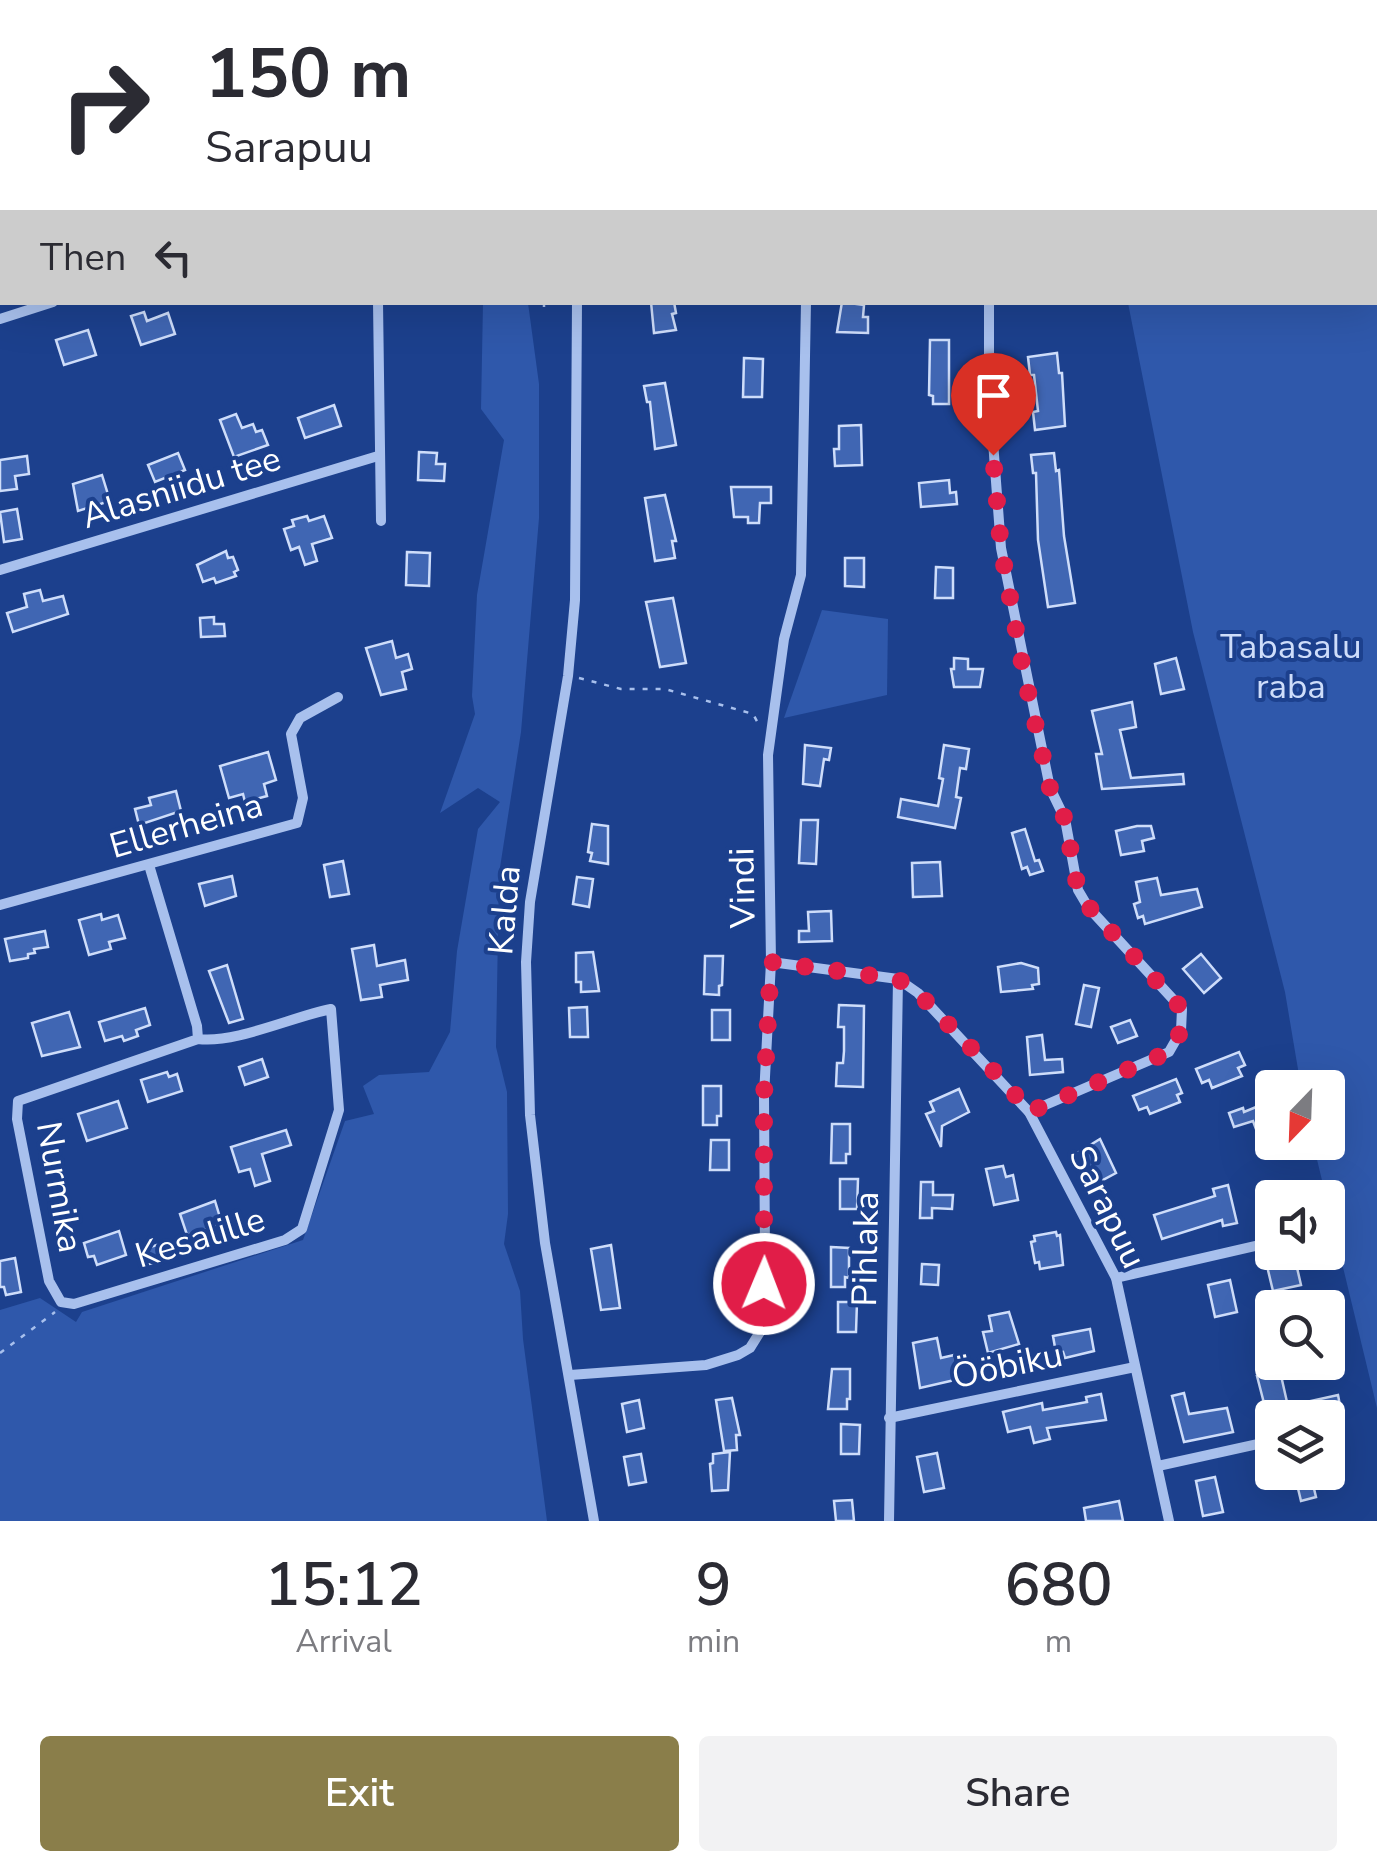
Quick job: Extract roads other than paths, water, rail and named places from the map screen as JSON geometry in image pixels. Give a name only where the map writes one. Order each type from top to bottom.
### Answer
[{"type":"street","points":[[0,319],[44,305]]},
{"type":"street","points":[[378,305],[381,521]]},
{"type":"street","name":"Kalda","points":[[577,305],[575,600],[568,676],[538,848],[526,962],[532,1130],[546,1243],[594,1521]]},
{"type":"street","name":"Vindi","points":[[570,1374],[706,1365],[750,1348],[760,1332],[765,1260],[764,1096],[771,962],[769,744],[784,638],[801,575],[806,305]]},
{"type":"street","points":[[989,305],[990,388],[1001,548],[1050,788],[1065,819],[1078,890],[1182,1009],[1181,1031],[1169,1052],[1029,1112]]},
{"type":"street","name":"Alasniidu tee","points":[[0,570],[378,456]]},
{"type":"street","name":"Ellerheina","points":[[0,905],[297,823],[303,798],[290,734],[300,718],[338,697]]},
{"type":"street","points":[[149,865],[198,1039]]},
{"type":"street","points":[[771,962],[898,979]]},
{"type":"street","name":"Sarapuu","points":[[898,979],[918,993],[1029,1112],[1116,1278],[1169,1521]]},
{"type":"street","name":"Pihlaka","points":[[889,1521],[898,979]]},
{"type":"street","name":"Kesalille","points":[[74,1304],[284,1240],[298,1233],[305,1222],[339,1110],[331,1009],[216,1042],[198,1039]]},
{"type":"street","name":"Nurmika","points":[[74,1304],[62,1302],[54,1294],[17,1118],[18,1101],[198,1039]]},
{"type":"street","points":[[1116,1278],[1255,1246]]},
{"type":"street","name":"Ööbiku","points":[[889,1418],[1135,1367]]},
{"type":"street","points":[[1158,1466],[1255,1445]]},
{"type":"park label","name":"Tabasalu raba","points":[[1291,666]]}]
